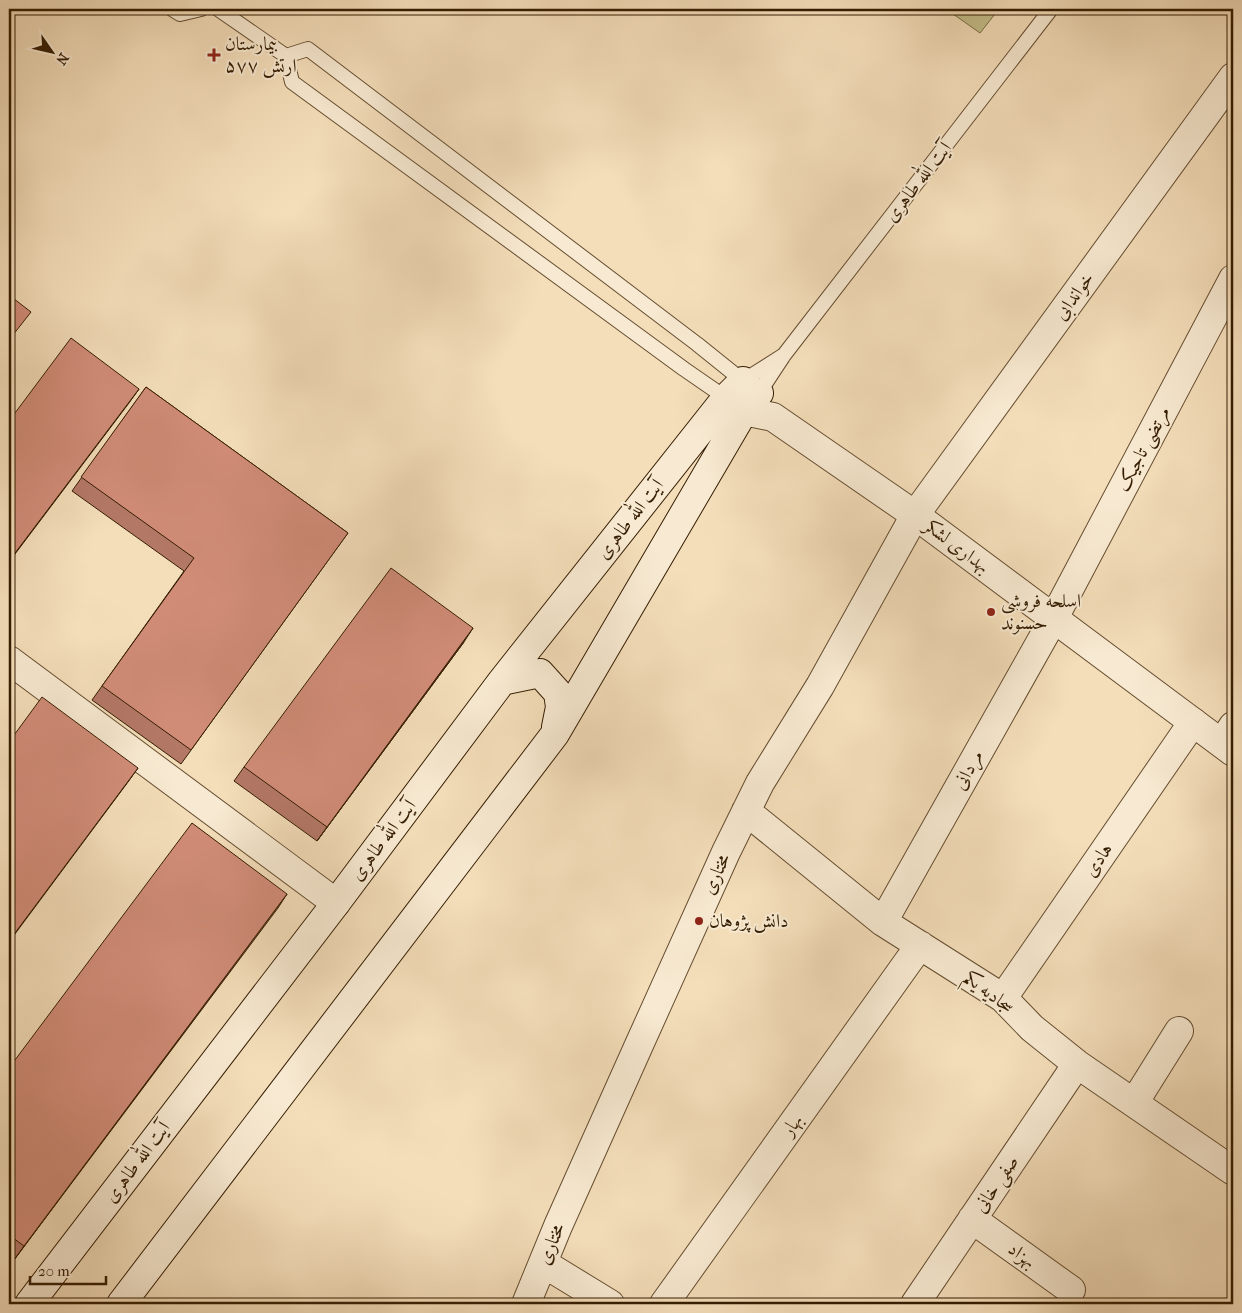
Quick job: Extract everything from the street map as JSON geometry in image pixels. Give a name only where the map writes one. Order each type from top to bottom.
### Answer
[{"type":"street","name":"خواندابی","points":[[915,515],[1233,77]]},
{"type":"street","name":"مرتضی تاجیک","points":[[1054,618],[1233,280]]},
{"type":"street","name":"بهداری لشکر","points":[[743,396],[915,515],[1193,722],[1230,740]]},
{"type":"street","name":"آیت الله طاهری","points":[[29,1304],[336,903],[502,681],[743,396]]},
{"type":"street","name":"آیت الله طاهری","points":[[121,1304],[555,734],[743,396]]},
{"type":"street","name":"مختاری","points":[[526,1304],[639,1045],[746,811],[760,783],[820,686],[915,515]]},
{"type":"street","name":"مردانی","points":[[883,922],[1054,618]]},
{"type":"street","points":[[9,660],[336,903]]},
{"type":"street","points":[[502,681],[540,673],[558,693],[560,707],[555,734]]},
{"type":"street","name":"هادی","points":[[1003,998],[1193,722]]},
{"type":"street","name":"سجادیه یکم","points":[[746,811],[883,922],[1003,998],[1032,1028],[1077,1064],[1233,1172]]},
{"type":"street","name":"بهار","points":[[664,1304],[920,945]]},
{"type":"street","points":[[1134,1103],[1179,1030]]},
{"type":"street","name":"صفی خانی","points":[[915,1304],[1077,1064]]},
{"type":"street","name":"بهزاد","points":[[972,1219],[1071,1290]]},
{"type":"street","points":[[543,1263],[610,1304]]},
{"type":"lane","points":[[172,9],[180,14],[201,9]]},
{"type":"lane","points":[[218,9],[286,56],[292,82],[684,369],[743,396]]},
{"type":"lane","name":"آیت الله طاهری","points":[[743,396],[784,355],[1051,9]]},
{"type":"lane","points":[[286,56],[308,50],[697,344],[743,396]]},
{"type":"lane","points":[[743,396],[784,355]]},
{"type":"shaded area","points":[[946,9],[999,9],[980,33]]},
{"type":"building","points":[[9,295],[31,312],[9,340]]},
{"type":"building","points":[[71,338],[139,389],[9,561],[9,421]]},
{"type":"building","points":[[146,387],[348,533],[191,750],[102,686],[194,558],[81,477]]},
{"type":"building","points":[[391,568],[473,628],[327,827],[244,767]]},
{"type":"building","points":[[42,697],[138,768],[9,941],[9,742]]},
{"type":"building","points":[[192,823],[287,894],[24,1246],[9,1235],[9,1068]]},
{"type":"place","name":"بیمارستان ۵۷۷ ارتش","points":[[214,55]]},
{"type":"place","name":"اسلحه فروشی حسنوند","points":[[991,612]]},
{"type":"place","name":"دانش پژوهان","points":[[699,921]]}]
